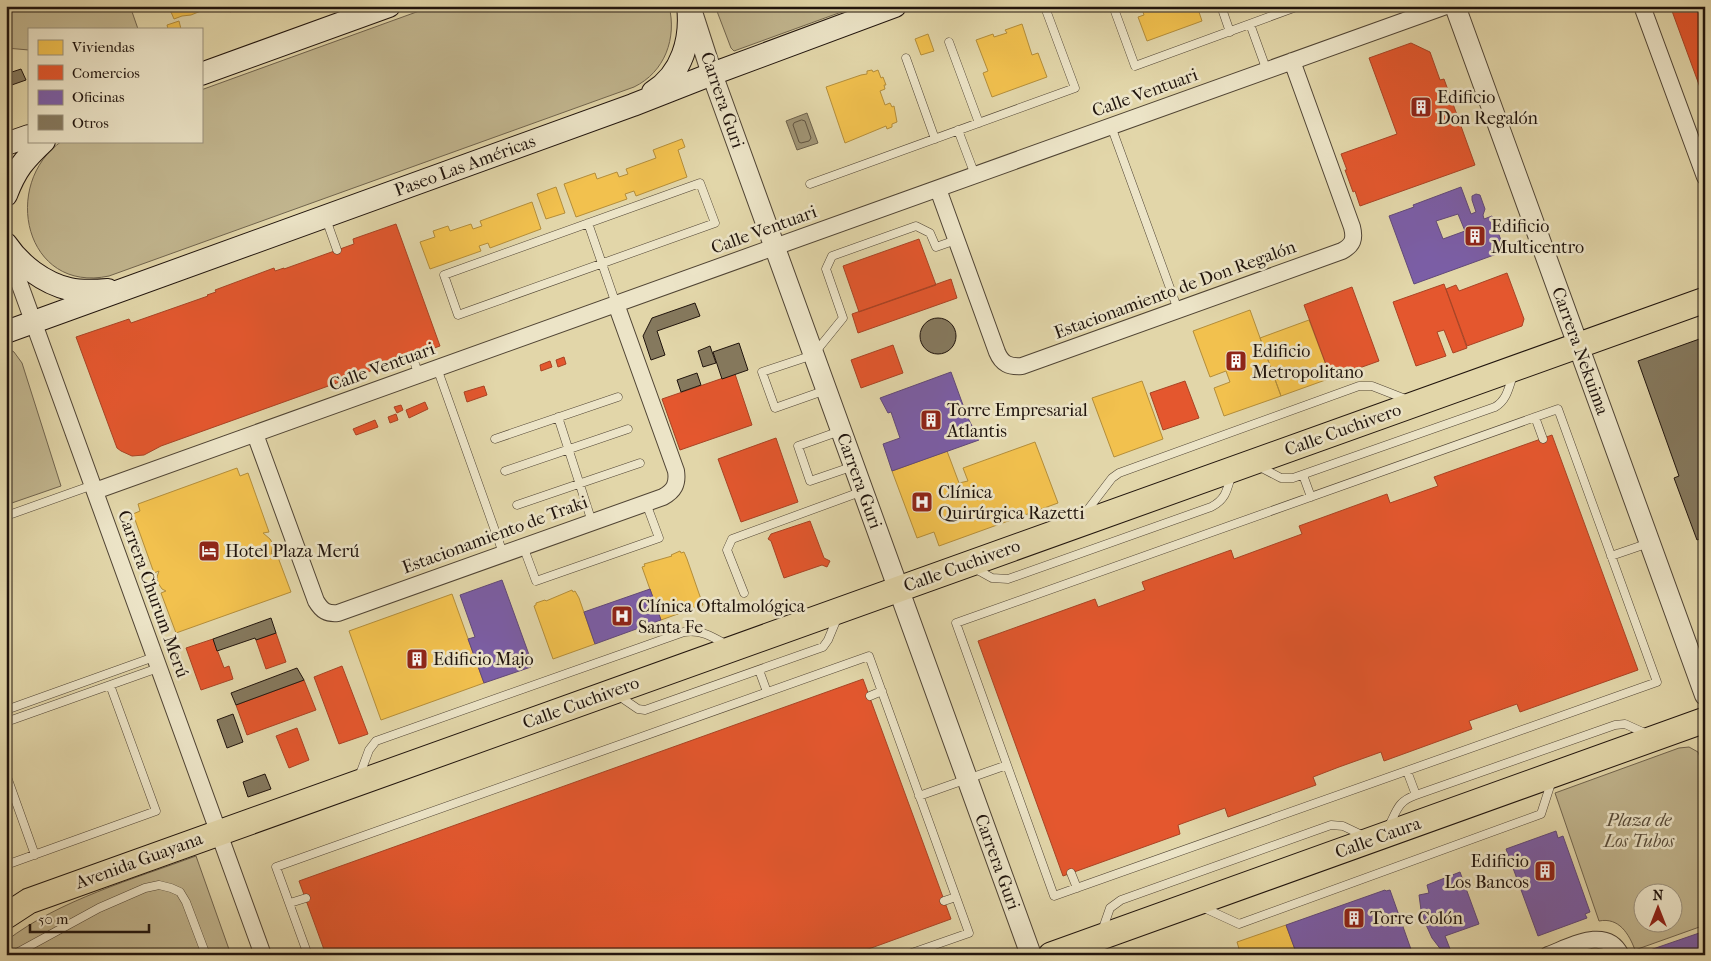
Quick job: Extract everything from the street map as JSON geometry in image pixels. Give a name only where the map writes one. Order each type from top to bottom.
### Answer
[{"type":"main road","points":[[202,74],[389,6]]},
{"type":"main road","points":[[633,104],[661,87],[673,73],[683,56],[688,37],[689,6]]},
{"type":"main road","name":"Paseo Las Américas","points":[[6,332],[325,217],[895,6]]},
{"type":"main road","points":[[7,144],[28,136]]},
{"type":"main road","points":[[6,195],[14,175],[26,158],[43,142]]},
{"type":"main road","points":[[6,245],[31,270],[51,283],[70,290],[89,291],[141,284]]},
{"type":"main road","name":"Calle Cuchivero","points":[[219,833],[1705,300]]},
{"type":"main road","name":"Calle Caura","points":[[1051,955],[1705,720]]},
{"type":"main road","name":"Avenida Guayana","points":[[6,916],[17,905],[219,833]]},
{"type":"street","name":"Carrera Guri","points":[[689,6],[774,247],[1031,955]]},
{"type":"street","name":"Calle Ventuari","points":[[94,488],[255,434],[1446,6]]},
{"type":"street","name":"Carrera Nekuima","points":[[1455,6],[1705,695]]},
{"type":"street","points":[[1642,6],[1705,177]]},
{"type":"street","name":"Estacionamiento de Don Regalón","points":[[938,189],[1000,360],[1004,364],[1022,366],[1342,251],[1352,243],[1354,235],[1352,227],[1292,62]]},
{"type":"street","name":"Carrera Churum Merú","points":[[6,245],[263,955]]},
{"type":"street","name":"Estacionamiento de Traki","points":[[255,434],[316,601],[326,613],[338,613],[663,497],[672,491],[676,484],[677,476],[616,304]]},
{"type":"street","points":[[1548,955],[1594,939],[1610,942],[1618,948],[1621,955]]},
{"type":"lane","points":[[1113,6],[1135,66],[1299,6]]},
{"type":"lane","points":[[1221,6],[1230,32]]},
{"type":"lane","points":[[1270,6],[1273,16]]},
{"type":"lane","points":[[810,184],[1074,88],[1046,10]]},
{"type":"lane","points":[[1250,24],[1266,71]]},
{"type":"lane","points":[[949,42],[978,123]]},
{"type":"lane","points":[[906,58],[935,139]]},
{"type":"lane","points":[[1111,126],[1178,310]]},
{"type":"lane","points":[[958,130],[975,175]]},
{"type":"lane","points":[[700,183],[715,223],[601,263],[458,315],[444,276],[700,183]]},
{"type":"lane","points":[[325,217],[337,250]]},
{"type":"lane","points":[[588,223],[616,304]]},
{"type":"lane","points":[[826,390],[774,408],[762,372],[814,355],[843,318],[826,269],[832,256],[916,226],[930,233],[936,247],[956,240]]},
{"type":"lane","points":[[412,356],[418,375]]},
{"type":"lane","points":[[437,368],[503,553]]},
{"type":"lane","points":[[969,564],[992,578],[1008,579],[1211,507],[1219,503],[1224,497],[1242,466],[1287,479],[1495,406],[1501,403],[1505,397],[1515,368]]},
{"type":"lane","points":[[1074,526],[1112,478],[1119,473],[1359,386],[1372,386],[1417,403]]},
{"type":"lane","points":[[495,438],[618,396]]},
{"type":"lane","points":[[1558,409],[1656,682],[1054,896],[956,623],[1535,417],[1558,409]]},
{"type":"lane","points":[[558,417],[592,522]]},
{"type":"lane","points":[[1535,417],[1543,438]]},
{"type":"lane","points":[[505,471],[628,429]]},
{"type":"lane","points":[[841,431],[798,446],[810,481],[854,466]]},
{"type":"lane","points":[[517,505],[640,463]]},
{"type":"lane","points":[[1303,474],[1311,497]]},
{"type":"lane","points":[[6,516],[94,488]]},
{"type":"lane","points":[[744,593],[727,550],[732,539],[863,491]]},
{"type":"lane","points":[[523,546],[536,581],[659,538],[646,503]]},
{"type":"lane","points":[[1611,556],[1649,542]]},
{"type":"lane","points":[[613,692],[638,708],[645,710],[759,670],[826,645],[841,610]]},
{"type":"lane","points":[[356,784],[372,745],[376,741],[684,632],[694,631],[702,633],[733,648]]},
{"type":"lane","points":[[308,955],[276,867],[869,656],[969,932],[906,955]]},
{"type":"lane","points":[[6,722],[110,685],[156,662]]},
{"type":"lane","points":[[6,710],[64,689],[156,662]]},
{"type":"lane","points":[[759,670],[767,692]]},
{"type":"lane","points":[[6,865],[156,812],[110,685]]},
{"type":"lane","points":[[64,689],[68,700]]},
{"type":"lane","points":[[870,696],[882,692]]},
{"type":"lane","points":[[1099,937],[1110,908],[1121,900],[1331,825],[1343,826],[1379,837],[1403,800],[1615,725],[1625,724],[1655,738]]},
{"type":"lane","points":[[919,796],[1007,765]]},
{"type":"lane","points":[[1407,771],[1416,795]]},
{"type":"lane","points":[[6,774],[35,854]]},
{"type":"lane","points":[[1193,904],[1239,924],[1542,814],[1554,774]]},
{"type":"lane","points":[[1071,873],[1077,888]]},
{"type":"lane","points":[[13,955],[99,908],[146,888],[159,885],[180,892],[186,902],[206,955]]},
{"type":"lane","points":[[944,901],[956,897]]},
{"type":"lane","points":[[290,903],[306,898]]},
{"type":"green space","points":[[6,6],[130,6],[138,28],[28,28],[28,50],[6,48]]},
{"type":"green space","points":[[433,6],[669,6],[671,18],[670,42],[661,63],[645,81],[634,87],[109,276],[80,277],[58,269],[41,253],[31,231],[27,207],[31,183],[43,160],[61,142],[202,142],[202,90]]},
{"type":"green space","points":[[715,6],[858,6],[734,51],[731,48]]},
{"type":"green space","points":[[6,347],[14,352],[22,363],[61,486],[6,505]]},
{"type":"green space","name":"Plaza de Los Tubos","points":[[1689,747],[1698,752],[1705,769],[1705,925],[1684,932],[1684,884],[1634,884],[1634,934],[1680,934],[1635,950],[1630,938],[1618,924],[1606,920],[1599,921],[1555,793],[1679,748]]},
{"type":"green space","points":[[196,856],[231,955],[6,955],[6,941],[49,914],[123,882]]},
{"type":"water","points":[[807,113],[818,143],[797,150],[786,121]]},
{"type":"building: Viviendas","points":[[169,6],[213,6],[191,15],[174,19],[169,11]]},
{"type":"building: Viviendas","points":[[228,6],[241,6],[242,8],[230,12]]},
{"type":"building: Viviendas","points":[[1141,6],[1197,6],[1202,21],[1147,41],[1138,17],[1144,15]]},
{"type":"building: Viviendas","points":[[179,21],[181,28],[168,28],[167,25]]},
{"type":"building: Viviendas","points":[[1022,24],[1032,55],[1038,53],[1047,77],[992,97],[983,73],[988,71],[976,40],[993,34],[994,37],[1007,33],[1005,30]]},
{"type":"building: Viviendas","points":[[928,34],[934,51],[921,55],[915,39]]},
{"type":"building: Viviendas","points":[[872,70],[873,72],[878,70],[881,78],[883,77],[886,85],[884,85],[885,89],[880,91],[885,105],[890,103],[892,107],[894,106],[897,122],[892,124],[892,127],[887,129],[886,126],[845,143],[826,87],[867,74],[867,71]]},
{"type":"building: Viviendas","points":[[682,139],[685,147],[678,150],[687,177],[636,196],[634,191],[625,194],[627,199],[576,217],[564,184],[595,173],[597,179],[617,172],[619,177],[628,174],[626,169],[656,158],[653,150]]},
{"type":"building: Viviendas","points":[[556,187],[565,213],[546,219],[537,194]]},
{"type":"building: Viviendas","points":[[532,202],[541,229],[490,248],[488,243],[479,246],[481,251],[430,269],[420,242],[435,237],[433,231],[448,226],[450,231],[471,224],[473,229],[482,226],[480,221]]},
{"type":"building: Viviendas","name":"Edificio Metropolitano","points":[[1250,310],[1281,396],[1224,416],[1214,388],[1230,382],[1226,371],[1210,377],[1193,331]]},
{"type":"building: Viviendas","points":[[1309,320],[1331,378],[1281,396],[1260,338]]},
{"type":"building: Viviendas","points":[[1142,381],[1163,439],[1114,457],[1092,398]]},
{"type":"building: Viviendas","points":[[1035,442],[1058,503],[939,546],[934,532],[917,538],[892,471],[947,451],[959,483],[968,481],[963,468]]},
{"type":"building: Viviendas","name":"Hotel Plaza Merú","points":[[237,468],[240,476],[248,473],[269,532],[263,533],[273,544],[271,554],[276,552],[291,592],[176,633],[161,593],[166,591],[158,583],[159,571],[154,573],[133,514],[140,511],[138,504]]},
{"type":"building: Viviendas","points":[[680,551],[681,553],[684,552],[687,559],[703,605],[661,620],[642,567],[645,566],[644,564],[672,556]]},
{"type":"building: Viviendas","points":[[572,590],[573,592],[575,591],[579,598],[595,644],[553,659],[534,606],[536,603],[546,601]]},
{"type":"building: Viviendas","name":"Edificio Majo","points":[[452,594],[484,683],[381,720],[349,631]]},
{"type":"building: Viviendas","points":[[1286,925],[1297,955],[1236,955],[1240,952],[1237,942]]},
{"type":"building: Comercios","points":[[1670,6],[1705,6],[1705,101],[1672,11]]},
{"type":"building: Comercios","name":"Edificio Don Regalón","points":[[1411,43],[1430,52],[1440,80],[1444,79],[1475,165],[1360,206],[1355,191],[1353,192],[1341,154],[1397,134],[1369,58]]},
{"type":"building: Comercios","points":[[396,224],[440,346],[161,446],[144,455],[132,456],[117,448],[76,337],[129,319],[131,323],[208,296],[216,292],[215,290],[274,268],[275,271],[284,269],[354,244],[353,239]]},
{"type":"building: Comercios","points":[[919,239],[936,285],[859,312],[843,266]]},
{"type":"building: Comercios","points":[[1507,273],[1524,319],[1522,326],[1467,346],[1446,289],[1456,285],[1459,291]]},
{"type":"building: Comercios","points":[[951,279],[957,298],[858,333],[852,314]]},
{"type":"building: Comercios","points":[[1444,284],[1467,348],[1453,353],[1444,330],[1437,332],[1446,356],[1416,366],[1393,302]]},
{"type":"building: Comercios","points":[[1352,287],[1379,361],[1331,378],[1304,305]]},
{"type":"building: Comercios","points":[[893,345],[903,373],[861,388],[851,360]]},
{"type":"building: Comercios","points":[[564,357],[566,364],[558,367],[556,360]]},
{"type":"building: Comercios","points":[[550,361],[552,367],[541,371],[540,365]]},
{"type":"building: Comercios","points":[[735,374],[752,425],[680,450],[662,399]]},
{"type":"building: Comercios","points":[[1185,381],[1199,418],[1163,430],[1150,393]]},
{"type":"building: Comercios","points":[[484,386],[487,395],[467,402],[464,392]]},
{"type":"building: Comercios","points":[[425,402],[428,409],[409,418],[406,410]]},
{"type":"building: Comercios","points":[[401,405],[403,410],[397,413],[394,407]]},
{"type":"building: Comercios","points":[[396,414],[398,420],[390,423],[388,417]]},
{"type":"building: Comercios","points":[[375,420],[378,427],[356,435],[353,429]]},
{"type":"building: Comercios","points":[[1552,435],[1638,670],[1520,712],[1517,704],[1469,721],[1472,729],[1384,761],[1381,752],[1339,767],[1313,777],[1316,785],[1228,817],[1225,808],[1178,825],[1180,834],[1063,876],[978,641],[1095,599],[1098,607],[1145,590],[1142,582],[1231,550],[1234,559],[1302,534],[1299,526],[1387,494],[1390,503],[1438,486],[1434,477]]},
{"type":"building: Comercios","points":[[776,438],[798,502],[741,522],[718,459]]},
{"type":"building: Comercios","points":[[810,521],[824,558],[830,561],[827,567],[822,565],[784,578],[771,541],[768,539],[771,534]]},
{"type":"building: Comercios","points":[[276,633],[286,662],[266,669],[256,640]]},
{"type":"building: Comercios","points":[[213,639],[224,668],[229,666],[233,679],[201,690],[186,648]]},
{"type":"building: Comercios","points":[[342,666],[368,734],[339,744],[314,677]]},
{"type":"building: Comercios","points":[[863,679],[951,919],[852,955],[326,955],[299,881]]},
{"type":"building: Comercios","points":[[304,680],[316,710],[247,735],[236,705]]},
{"type":"building: Comercios","points":[[297,728],[309,760],[289,768],[276,736]]},
{"type":"building: Oficinas","name":"Edificio Multicentro","points":[[1461,187],[1471,214],[1476,212],[1472,196],[1480,195],[1485,209],[1484,219],[1492,216],[1505,251],[1414,284],[1389,216],[1414,207],[1413,205]],"holes":[[[1458,214],[1465,231],[1443,239],[1436,221]]]},
{"type":"building: Oficinas","name":"Torre Empresarial Atlantis","points":[[951,372],[963,405],[960,406],[963,415],[966,414],[979,440],[892,471],[883,444],[900,438],[891,412],[888,413],[880,398]]},
{"type":"building: Oficinas","points":[[502,580],[532,663],[530,664],[531,667],[484,683],[468,639],[475,637],[460,595]]},
{"type":"building: Oficinas","points":[[650,589],[661,620],[595,644],[584,612]]},
{"type":"building: Oficinas","name":"Edificio Los Bancos","points":[[1556,831],[1558,838],[1563,836],[1590,912],[1585,914],[1587,918],[1538,936],[1506,849]]},
{"type":"building: Oficinas","points":[[1460,872],[1479,924],[1445,936],[1452,954],[1445,955],[1432,938],[1427,927],[1421,910],[1419,895],[1429,893],[1427,885]]},
{"type":"building: Oficinas","name":"Torre Colón","points":[[1385,890],[1390,890],[1413,955],[1297,955],[1286,925]]},
{"type":"building: Oficinas","points":[[1705,931],[1705,955],[1651,955],[1650,950]]},
{"type":"building: Otros","points":[[6,67],[9,73],[21,69],[26,80],[6,87]]},
{"type":"building: Otros","points":[[695,303],[700,316],[657,331],[665,355],[651,360],[643,336],[652,318]]},
{"type":"building: Otros","points":[[938,318],[945,319],[951,323],[955,329],[955,343],[951,349],[945,353],[938,354],[931,353],[925,349],[921,343],[920,336],[921,329],[925,323],[931,319]]},
{"type":"building: Otros","points":[[1705,337],[1705,547],[1702,538],[1697,540],[1674,478],[1679,476],[1638,361]]},
{"type":"building: Otros","points":[[739,343],[748,370],[722,379],[713,352]]},
{"type":"building: Otros","points":[[710,346],[716,363],[703,367],[698,351]]},
{"type":"building: Otros","points":[[697,373],[701,385],[681,392],[677,380]]},
{"type":"building: Otros","points":[[271,618],[276,633],[217,651],[213,639]]},
{"type":"building: Otros","points":[[297,668],[304,680],[236,705],[231,693]]},
{"type":"building: Otros","points":[[233,714],[243,742],[227,748],[217,720]]},
{"type":"building: Otros","points":[[265,774],[271,789],[248,797],[243,782]]},
{"type":"place","name":"Edificio Don Regalón","points":[[1421,107]]},
{"type":"place","name":"Edificio Multicentro","points":[[1475,236]]},
{"type":"place","name":"Edificio Metropolitano","points":[[1236,361]]},
{"type":"place","name":"Torre Empresarial Atlantis","points":[[931,420]]},
{"type":"place","name":"Clínica Quirúrgica Razetti","points":[[922,502]]},
{"type":"place","name":"Hotel Plaza Merú","points":[[209,551]]},
{"type":"place","name":"Clínica Oftalmológica Santa Fe","points":[[622,616]]},
{"type":"place","name":"Edificio Majo","points":[[417,659]]},
{"type":"place","name":"Edificio Los Bancos","points":[[1545,871]]},
{"type":"place","name":"Torre Colón","points":[[1354,918]]}]
